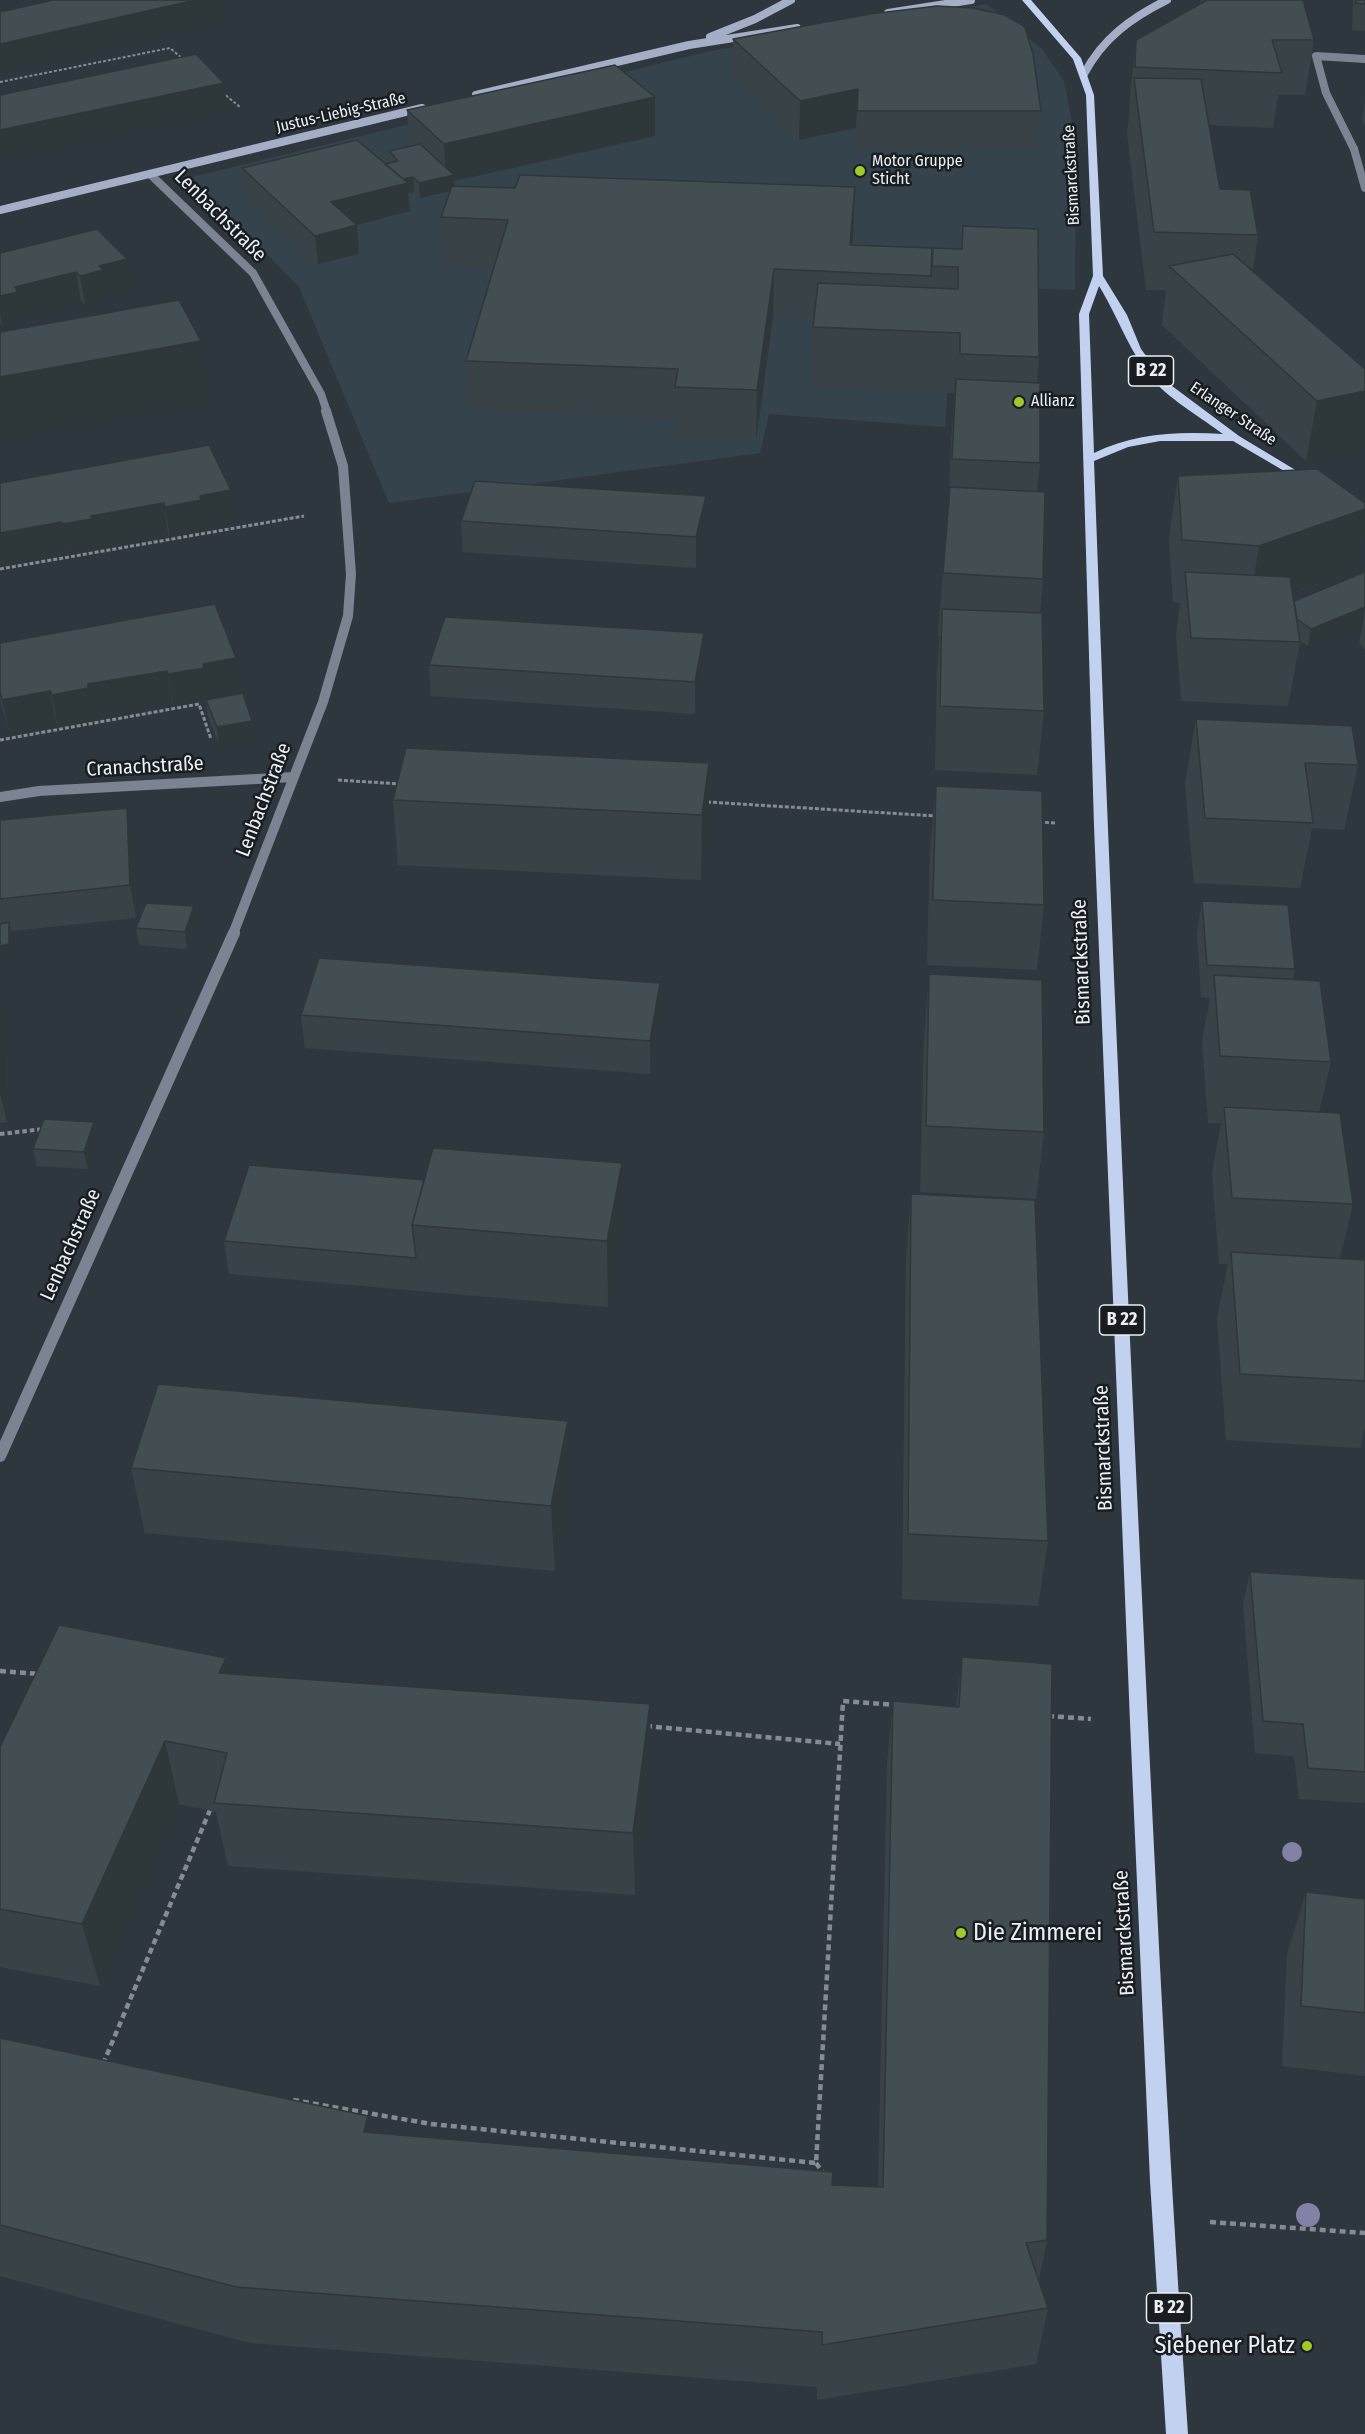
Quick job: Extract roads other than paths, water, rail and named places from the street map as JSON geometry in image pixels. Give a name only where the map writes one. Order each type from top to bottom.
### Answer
[{"type":"main road","points":[[689,45],[755,19],[791,0]]},
{"type":"main road","points":[[882,14],[972,0]]},
{"type":"main road","name":"B 22","points":[[1026,0],[1070,48],[1084,74]]},
{"type":"main road","points":[[1084,74],[1101,44],[1117,29],[1135,16],[1167,0]]},
{"type":"main road","points":[[462,98],[689,45],[803,27]]},
{"type":"main road","name":"Bismarckstraße","points":[[1084,74],[1090,95],[1098,276]]},
{"type":"main road","name":"Justus-Liebig-Straße","points":[[0,210],[428,106]]},
{"type":"main road","name":"B 22","points":[[1098,276],[1084,314],[1090,459],[1110,448],[1143,440],[1199,435],[1235,438]]},
{"type":"main road","name":"Erlanger Straße","points":[[1098,276],[1122,315],[1136,349],[1160,382],[1235,438],[1318,487]]},
{"type":"main road","name":"Bismarckstraße","points":[[1090,459],[1100,826],[1139,1722],[1163,2218],[1177,2434]]},
{"type":"street","points":[[1365,59],[1316,56],[1326,93],[1354,148],[1365,188]]},
{"type":"street","name":"Lenbachstraße","points":[[0,1456],[145,1126],[225,955],[323,702],[348,616],[351,574],[343,466],[321,394],[253,273],[151,175]]},
{"type":"street","name":"Cranachstraße","points":[[0,797],[39,791],[293,777]]},
{"type":"place","name":"Motor Gruppe Sticht","points":[[860,171]]},
{"type":"place","name":"Allianz","points":[[1019,402]]},
{"type":"place","name":"Die Zimmerei","points":[[961,1933]]},
{"type":"place","name":"Siebener Platz","points":[[1307,2346]]}]
